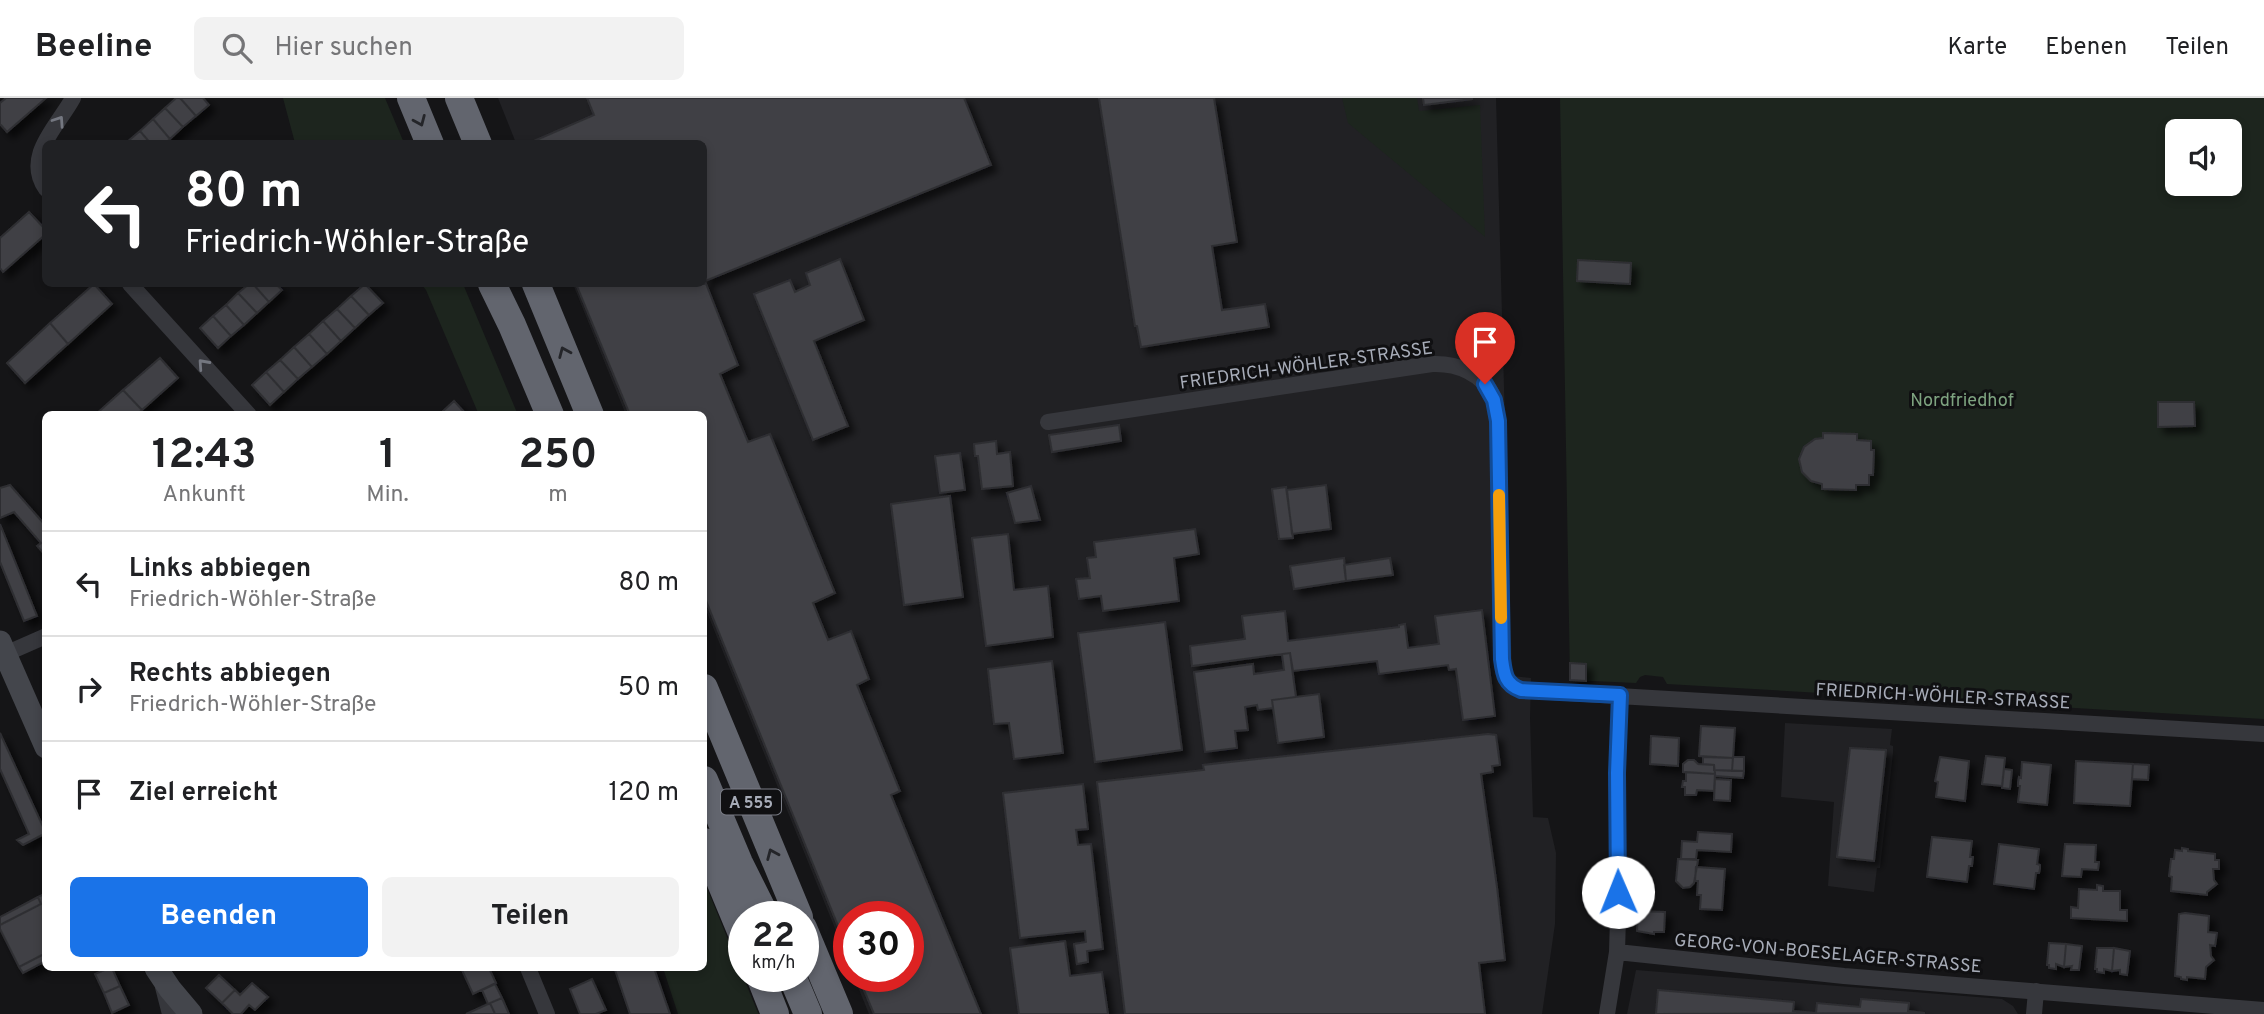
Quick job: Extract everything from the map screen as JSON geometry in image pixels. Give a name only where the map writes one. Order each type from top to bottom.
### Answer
[{"type":"highway","points":[[411,98],[428,140]]},
{"type":"highway","points":[[459,98],[476,140]]},
{"type":"highway","points":[[479,287],[531,411]]},
{"type":"highway","points":[[494,287],[548,411]]},
{"type":"highway","points":[[537,287],[588,411]]},
{"type":"highway","name":"A 555","points":[[707,695],[792,901]]},
{"type":"highway","name":"A 555","points":[[707,787],[758,901]]},
{"type":"highway","points":[[707,849],[729,901]]},
{"type":"highway","points":[[739,863],[748,901]]},
{"type":"highway","points":[[819,966],[839,1014]]},
{"type":"highway","points":[[766,992],[775,1014]]},
{"type":"highway","points":[[787,992],[796,1014]]},
{"type":"highway","points":[[799,992],[808,1014]]},
{"type":"street","points":[[47,140],[74,98]]},
{"type":"street","points":[[42,147],[37,169],[42,184]]},
{"type":"street","points":[[133,287],[245,411]]},
{"type":"street","name":"FRIEDRICH-WÖHLER-STRASSE","points":[[1048,422],[1432,364],[1454,365],[1485,384],[1494,400],[1498,421],[1502,659],[1504,676],[1512,686],[1521,690],[2264,734]]},
{"type":"street","points":[[42,637],[2,648],[42,738]]},
{"type":"street","points":[[1607,1014],[1617,952],[1620,695]]},
{"type":"street","name":"GEORG-VON-BOESELAGER-STRASSE","points":[[1617,952],[1754,968],[2264,1010]]},
{"type":"street","points":[[157,971],[170,1014]]},
{"type":"street","points":[[158,971],[191,1014]]},
{"type":"street","points":[[529,971],[547,1014]]},
{"type":"street","points":[[2034,1014],[2036,991]]},
{"type":"shaded area","points":[[498,98],[1496,98],[1512,676],[1531,678],[1533,817],[1548,818],[1556,853],[1555,924],[1542,1014],[869,1014],[860,992],[924,992],[924,901],[833,901],[833,923],[707,612],[707,411],[624,411],[574,287],[707,287],[707,140],[515,140]]},
{"type":"shaded area","points":[[1785,723],[1892,729],[1890,745],[1893,746],[1893,753],[1880,868],[1877,868],[1874,892],[1828,886],[1834,802],[1781,797]]},
{"type":"shaded area","points":[[1636,970],[2002,999],[2013,1006],[2018,1014],[1627,1014]]},
{"type":"green space","points":[[283,98],[385,98],[403,140],[294,140]]},
{"type":"green space","points":[[1342,98],[1417,98],[1419,111],[1480,105],[1485,237],[1348,123]]},
{"type":"green space","name":"Nordfriedhof","points":[[1560,98],[2264,98],[2264,719],[1667,684],[1663,677],[1645,675],[1636,683],[1570,680]]},
{"type":"green space","points":[[424,287],[464,287],[516,411],[477,411]]},
{"type":"green space","points":[[707,888],[728,940],[728,992],[749,992],[759,1014],[678,1014],[664,971],[707,971]]},
{"type":"building","points":[[6,98],[46,98],[7,132],[0,124],[0,103]]},
{"type":"building","points":[[176,98],[180,98],[196,116],[183,127],[165,108]]},
{"type":"building","points":[[180,98],[203,98],[209,105],[196,116]]},
{"type":"building","points":[[587,98],[964,98],[991,165],[707,280],[707,140],[536,140],[594,115]]},
{"type":"building","points":[[1099,98],[1214,98],[1237,242],[1212,246],[1222,310],[1265,304],[1269,327],[1141,347],[1135,326]]},
{"type":"building","points":[[1423,98],[1472,98],[1472,99],[1424,105]]},
{"type":"building","points":[[165,108],[183,127],[170,139],[153,119]]},
{"type":"building","points":[[153,119],[170,139],[148,140],[140,131]]},
{"type":"building","points":[[140,131],[148,140],[129,140]]},
{"type":"building","points":[[29,212],[42,226],[42,238],[3,272],[0,268],[0,238]]},
{"type":"building","points":[[840,259],[864,320],[814,341],[848,426],[813,440],[754,294],[790,280],[795,292],[810,285],[806,273]]},
{"type":"building","points":[[1578,260],[1631,263],[1630,284],[1577,281]]},
{"type":"building","points":[[707,286],[738,365],[720,374],[748,442],[770,434],[835,593],[813,603],[828,640],[851,631],[869,679],[857,685],[900,791],[891,795],[981,1014],[874,1014],[865,992],[924,992],[924,901],[833,901],[833,914],[707,603],[707,411],[628,411],[577,287]]},
{"type":"building","points":[[91,287],[97,287],[112,304],[68,344],[50,323]]},
{"type":"building","points":[[245,287],[256,287],[269,302],[257,313],[238,293]]},
{"type":"building","points":[[256,287],[279,287],[282,290],[269,302]]},
{"type":"building","points":[[362,287],[368,287],[383,303],[369,315],[351,296]]},
{"type":"building","points":[[238,293],[257,313],[244,325],[226,305]]},
{"type":"building","points":[[351,296],[369,315],[355,328],[337,309]]},
{"type":"building","points":[[226,305],[244,325],[231,336],[213,316]]},
{"type":"building","points":[[337,309],[355,328],[341,341],[323,321]]},
{"type":"building","points":[[213,316],[231,336],[218,348],[200,328]]},
{"type":"building","points":[[323,321],[341,341],[327,354],[309,334]]},
{"type":"building","points":[[50,323],[68,344],[25,383],[7,363]]},
{"type":"building","points":[[309,334],[327,354],[312,367],[294,347]]},
{"type":"building","points":[[294,347],[312,367],[298,379],[280,360]]},
{"type":"building","points":[[160,358],[178,378],[142,410],[123,390]]},
{"type":"building","points":[[280,360],[298,379],[284,392],[266,372]]},
{"type":"building","points":[[266,372],[284,392],[270,405],[252,385]]},
{"type":"building","points":[[123,390],[142,410],[141,411],[99,411]]},
{"type":"building","points":[[454,401],[463,411],[443,411]]},
{"type":"building","points":[[2158,402],[2194,402],[2195,426],[2158,427]]},
{"type":"building","points":[[1119,425],[1121,441],[1052,452],[1049,435]]},
{"type":"building","points":[[1823,433],[1857,434],[1857,440],[1871,441],[1871,450],[1874,450],[1873,475],[1869,475],[1869,485],[1856,485],[1856,490],[1822,489],[1822,484],[1811,481],[1802,472],[1799,459],[1804,447],[1815,439],[1823,438]]},
{"type":"building","points":[[996,441],[997,454],[1010,452],[1013,486],[982,489],[974,444]]},
{"type":"building","points":[[960,453],[965,490],[940,493],[935,456]]},
{"type":"building","points":[[10,485],[42,521],[42,552],[37,546],[41,543],[14,512],[0,518],[0,488]]},
{"type":"building","points":[[1326,485],[1331,529],[1292,534],[1287,490]]},
{"type":"building","points":[[1031,486],[1040,520],[1015,523],[1007,493]]},
{"type":"building","points":[[1286,487],[1293,538],[1279,539],[1272,489]]},
{"type":"building","points":[[950,496],[963,597],[904,605],[891,504]]},
{"type":"building","points":[[0,524],[37,616],[24,621],[0,562]]},
{"type":"building","points":[[1195,529],[1199,554],[1174,558],[1179,601],[1103,611],[1101,596],[1079,599],[1076,579],[1090,578],[1087,558],[1096,557],[1094,542]]},
{"type":"building","points":[[1008,534],[1014,590],[1048,586],[1053,637],[986,646],[972,538]]},
{"type":"building","points":[[1344,558],[1346,581],[1294,589],[1290,566]]},
{"type":"building","points":[[1390,558],[1393,575],[1346,581],[1344,565]]},
{"type":"building","points":[[1482,610],[1495,716],[1463,720],[1456,669],[1449,670],[1448,665],[1379,674],[1377,661],[1293,671],[1290,653],[1192,666],[1190,646],[1245,639],[1242,616],[1285,611],[1288,641],[1399,627],[1405,624],[1408,648],[1439,644],[1435,616]]},
{"type":"building","points":[[1165,622],[1182,750],[1095,762],[1078,633]]},
{"type":"building","points":[[1290,653],[1296,697],[1272,700],[1273,708],[1258,710],[1257,705],[1245,707],[1248,730],[1235,731],[1237,748],[1205,752],[1194,672],[1253,664],[1254,674],[1284,670],[1282,654]]},
{"type":"building","points":[[1052,661],[1063,753],[1014,759],[1009,723],[994,724],[988,669]]},
{"type":"building","points":[[1570,663],[1586,664],[1586,681],[1570,680]]},
{"type":"building","points":[[1319,694],[1324,737],[1278,743],[1272,700]]},
{"type":"building","points":[[1701,726],[1735,728],[1733,758],[1699,756]]},
{"type":"building","points":[[0,733],[42,824],[42,835],[23,845],[17,840],[29,834],[0,769]]},
{"type":"building","points":[[1496,735],[1500,765],[1492,766],[1493,772],[1481,774],[1505,960],[1479,963],[1485,1014],[1125,1014],[1097,782],[1204,770],[1203,765]]},
{"type":"building","points":[[1651,736],[1679,738],[1678,766],[1650,764]]},
{"type":"building","points":[[1850,748],[1886,750],[1874,861],[1837,857]]},
{"type":"building","points":[[1986,756],[2005,758],[2002,786],[1982,784]]},
{"type":"building","points":[[1703,757],[1733,758],[1732,771],[1714,770],[1714,765],[1703,764]]},
{"type":"building","points":[[1733,757],[1744,757],[1744,771],[1732,771]]},
{"type":"building","points":[[1940,757],[1969,761],[1965,801],[1936,797],[1938,782],[1935,781]]},
{"type":"building","points":[[1688,760],[1714,765],[1715,774],[1683,772],[1683,764]]},
{"type":"building","points":[[2076,761],[2133,764],[2130,806],[2074,803]]},
{"type":"building","points":[[2022,762],[2051,765],[2047,805],[2018,802]]},
{"type":"building","points":[[2133,764],[2149,765],[2148,780],[2132,779]]},
{"type":"building","points":[[2004,769],[2012,770],[2010,789],[2002,788]]},
{"type":"building","points":[[1715,770],[1744,771],[1743,778],[1715,776]]},
{"type":"building","points":[[1686,772],[1715,774],[1714,791],[1697,790],[1696,795],[1685,795],[1685,787],[1682,787],[1683,781],[1686,781]]},
{"type":"building","points":[[1715,779],[1731,780],[1730,801],[1714,800]]},
{"type":"building","points":[[1083,784],[1088,829],[1076,830],[1078,845],[1091,844],[1103,949],[1087,951],[1088,962],[1077,964],[1074,944],[1086,942],[1085,931],[1020,938],[1003,793]]},
{"type":"building","points":[[1698,832],[1732,834],[1731,852],[1697,850],[1696,859],[1681,859],[1682,841],[1697,842]]},
{"type":"building","points":[[1932,837],[1972,841],[1972,866],[1969,866],[1967,882],[1927,877]]},
{"type":"building","points":[[1999,844],[2039,849],[2037,864],[2040,869],[2039,873],[2036,873],[2034,889],[1994,884]]},
{"type":"building","points":[[2065,844],[2096,845],[2095,862],[2099,862],[2098,870],[2082,869],[2081,877],[2062,876]]},
{"type":"building","points":[[2182,848],[2215,854],[2215,860],[2219,860],[2219,869],[2213,869],[2217,884],[2207,895],[2171,891],[2171,859],[2174,859],[2175,850],[2182,851]]},
{"type":"building","points":[[1678,859],[1698,860],[1694,883],[1690,887],[1683,888],[1676,881]]},
{"type":"building","points":[[1696,867],[1725,869],[1722,910],[1700,909],[1701,895],[1697,895],[1698,881],[1695,881]]},
{"type":"building","points":[[2097,885],[2103,886],[2103,891],[2120,891],[2120,910],[2127,910],[2127,921],[2071,918],[2071,907],[2078,908],[2079,889],[2097,890]]},
{"type":"building","points":[[42,895],[42,955],[19,967],[0,925],[41,904],[38,897]]},
{"type":"building","points":[[38,897],[41,904],[0,925],[0,917]]},
{"type":"building","points":[[1638,911],[1665,912],[1664,932],[1654,934],[1637,931]]},
{"type":"building","points":[[2179,914],[2209,916],[2208,932],[2217,933],[2215,946],[2210,945],[2214,960],[2206,967],[2205,979],[2187,977],[2187,980],[2175,976]]},
{"type":"building","points":[[1065,941],[1070,976],[1102,972],[1108,1014],[1019,1014],[1010,948]]},
{"type":"building","points":[[2049,943],[2066,944],[2064,967],[2056,964],[2056,969],[2047,965]]},
{"type":"building","points":[[2066,944],[2082,946],[2079,970],[2071,970],[2072,966],[2064,967]]},
{"type":"building","points":[[2097,948],[2114,948],[2112,971],[2104,969],[2104,973],[2095,969]]},
{"type":"building","points":[[2114,948],[2130,951],[2127,975],[2120,974],[2120,970],[2112,971]]},
{"type":"building","points":[[42,955],[42,963],[23,973],[19,967]]},
{"type":"building","points":[[113,971],[120,986],[104,993],[95,974]]},
{"type":"building","points":[[462,971],[490,971],[496,983],[473,994]]},
{"type":"building","points":[[615,971],[655,971],[670,1014],[630,1014]]},
{"type":"building","points":[[219,975],[235,990],[222,1003],[206,988]]},
{"type":"building","points":[[592,979],[606,1010],[596,1014],[580,1014],[570,989]]},
{"type":"building","points":[[252,983],[268,997],[255,1010],[249,1005],[241,1014],[233,1014],[222,1003],[235,990],[240,995]]},
{"type":"building","points":[[495,984],[502,998],[488,1004],[482,990]]},
{"type":"building","points":[[120,986],[129,1005],[112,1013],[104,993]]},
{"type":"building","points":[[1658,990],[1794,1002],[1793,1011],[1816,1013],[1817,1003],[1860,1007],[1861,999],[1909,1003],[1908,1011],[1925,1013],[1656,1014]]},
{"type":"building","points":[[502,998],[509,1014],[495,1014],[490,1003]]},
{"type":"building","points":[[490,1003],[495,1014],[466,1014],[488,1004]]},
{"type":"slow traffic","points":[[1499,495],[1501,618]]},
{"type":"route","points":[[1485,384],[1494,400],[1498,421],[1504,676],[1512,686],[1521,690],[1620,695],[1616,818],[1618,892]]}]
